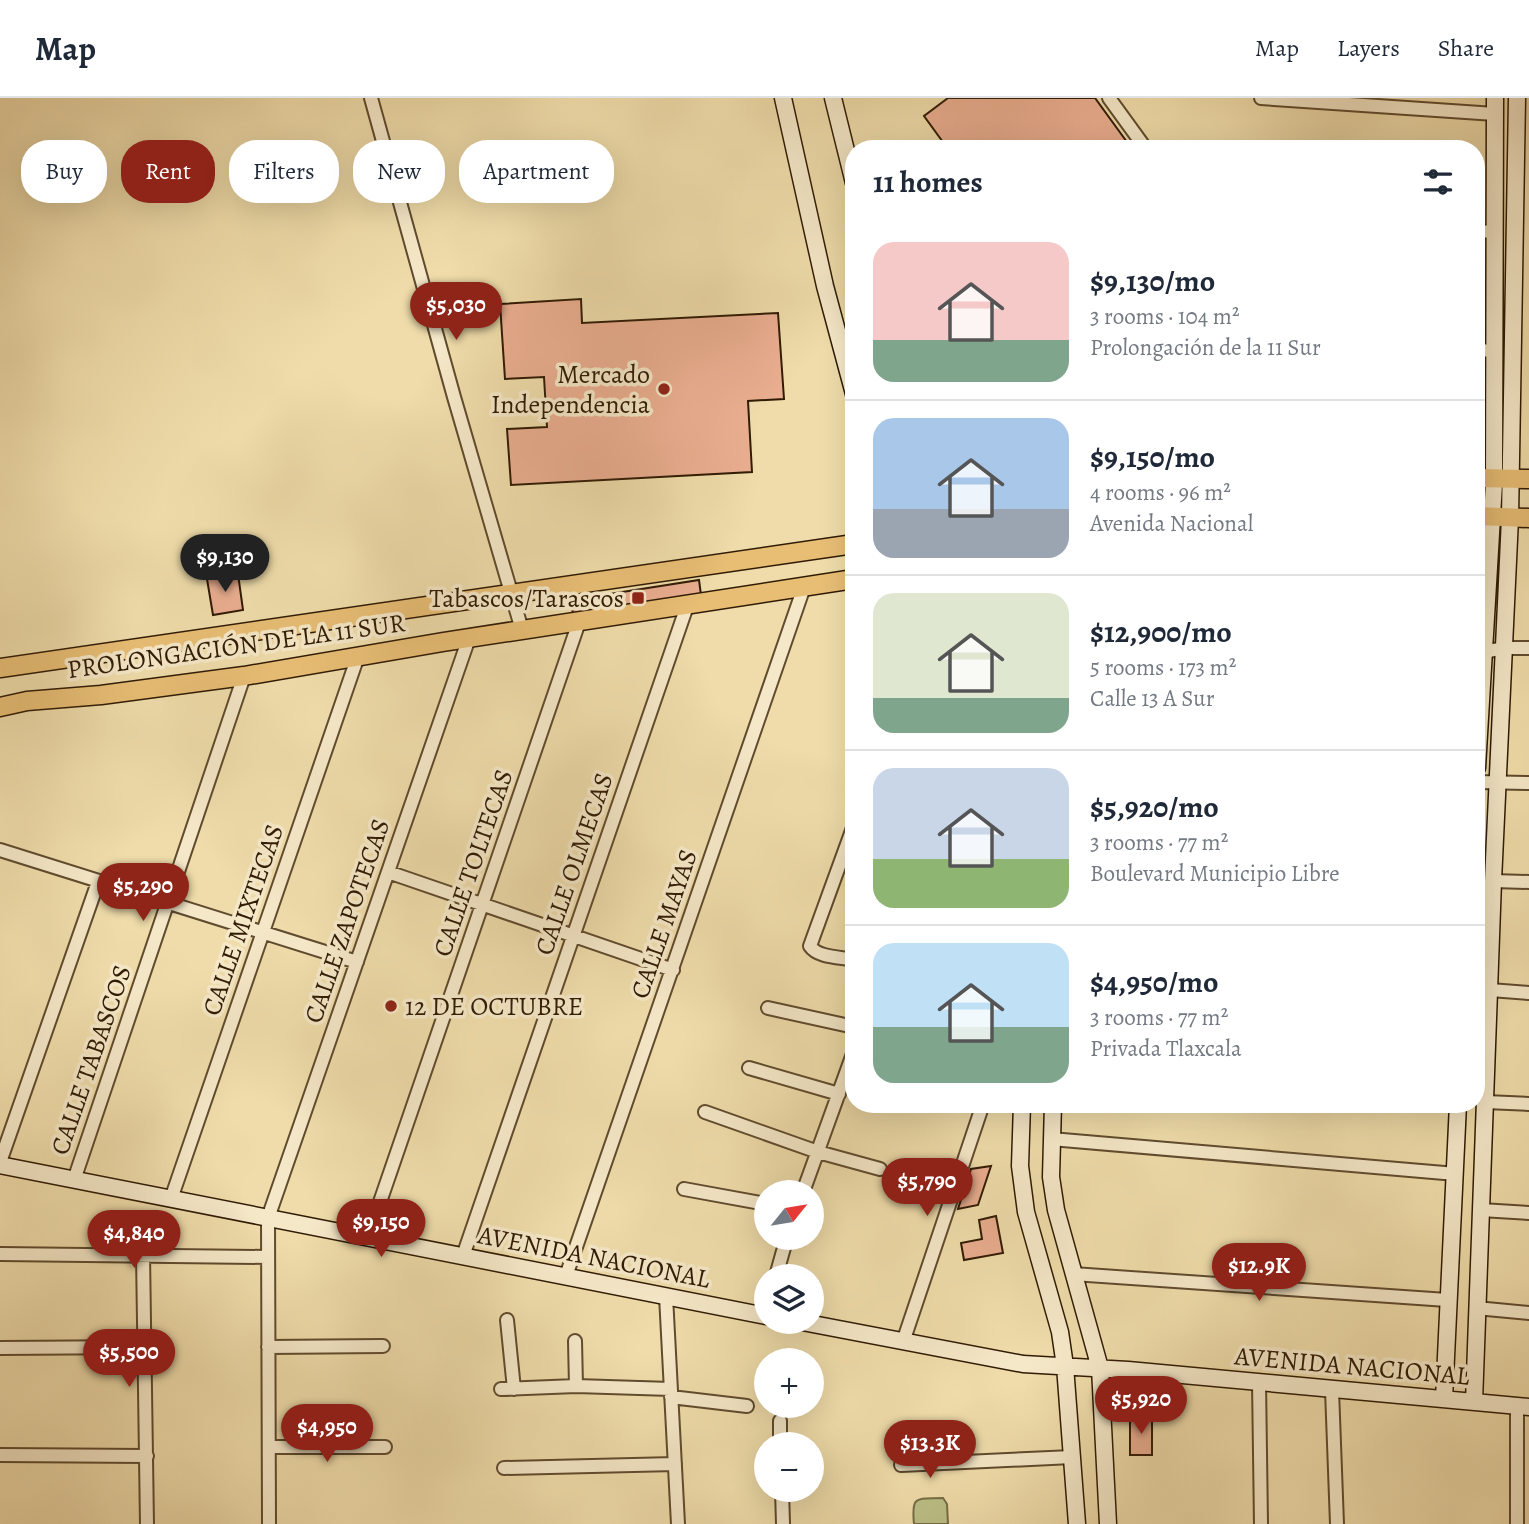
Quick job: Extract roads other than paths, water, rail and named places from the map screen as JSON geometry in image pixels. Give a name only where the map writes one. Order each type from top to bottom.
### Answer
[{"type":"main road","points":[[783,98],[825,286],[845,360]]},
{"type":"main road","points":[[833,98],[845,147]]},
{"type":"main road","points":[[1485,515],[1503,478],[1517,98]]},
{"type":"main road","points":[[1485,968],[1493,881],[1510,518],[1503,478],[1496,351],[1495,106]]},
{"type":"main road","points":[[1485,517],[1529,518]]},
{"type":"main road","name":"PROLONGACIÓN DE LA 11 SUR","points":[[0,668],[845,545]]},
{"type":"main road","name":"PROLONGACIÓN DE LA 11 SUR","points":[[0,707],[27,701],[102,695],[244,676],[469,638],[845,580]]},
{"type":"main road","points":[[1474,1402],[1486,1102],[1485,1065]]},
{"type":"main road","points":[[1022,1113],[1020,1166],[1026,1212],[1060,1332],[1065,1366],[1077,1524]]},
{"type":"main road","points":[[1052,1113],[1051,1177],[1056,1210],[1100,1368],[1108,1524]]},
{"type":"main road","points":[[1444,1399],[1458,1113]]},
{"type":"main road","name":"AVENIDA NACIONAL","points":[[0,1164],[754,1314]]},
{"type":"main road","name":"AVENIDA NACIONAL","points":[[824,1326],[1023,1364],[1100,1368],[1523,1407]]},
{"type":"street","points":[[371,98],[522,630]]},
{"type":"street","points":[[1109,98],[1139,140]]},
{"type":"street","points":[[1261,98],[1495,106]]},
{"type":"street","points":[[1485,231],[1495,232]]},
{"type":"street","points":[[1485,350],[1496,351]]},
{"type":"street","name":"CALLE MAYAS","points":[[565,1276],[804,587]]},
{"type":"street","name":"CALLE OLMECAS","points":[[463,1256],[687,606]]},
{"type":"street","name":"CALLE TOLTECAS","points":[[368,1237],[579,622]]},
{"type":"street","name":"CALLE ZAPOTECAS","points":[[269,1524],[268,1218],[469,638]]},
{"type":"street","points":[[1485,652],[1505,648],[1529,648]]},
{"type":"street","name":"CALLE MIXTECAS","points":[[170,1199],[358,656]]},
{"type":"street","name":"CALLE TABASCOS","points":[[74,1180],[244,676]]},
{"type":"street","points":[[1485,783],[1529,783]]},
{"type":"street","points":[[0,850],[357,962]]},
{"type":"street","points":[[845,850],[810,946],[814,952],[845,958]]},
{"type":"street","points":[[388,872],[673,970]]},
{"type":"street","points":[[1493,881],[1529,882]]},
{"type":"street","points":[[0,1164],[99,882]]},
{"type":"street","points":[[1485,990],[1529,993]]},
{"type":"street","points":[[768,1008],[845,1025]]},
{"type":"street","points":[[749,1068],[839,1094]]},
{"type":"street","points":[[808,1180],[845,1078]]},
{"type":"street","points":[[1486,1102],[1529,1104]]},
{"type":"street","points":[[705,1112],[818,1152],[880,1169]]},
{"type":"street","points":[[904,1342],[980,1113]]},
{"type":"street","points":[[1051,1139],[1456,1174]]},
{"type":"street","points":[[684,1189],[754,1203]]},
{"type":"street","points":[[1481,1210],[1529,1213]]},
{"type":"street","points":[[0,1254],[267,1257]]},
{"type":"street","points":[[144,1254],[147,1524]]},
{"type":"street","points":[[1073,1273],[1447,1300]]},
{"type":"street","points":[[666,1296],[678,1524]]},
{"type":"street","points":[[1476,1308],[1529,1313]]},
{"type":"street","points":[[508,1320],[508,1389],[576,1386],[671,1393],[747,1406]]},
{"type":"street","points":[[575,1341],[576,1386]]},
{"type":"street","points":[[268,1347],[383,1346]]},
{"type":"street","points":[[0,1348],[145,1347]]},
{"type":"street","points":[[1259,1382],[1261,1524]]},
{"type":"street","points":[[1332,1390],[1337,1524]]},
{"type":"street","points":[[1517,1524],[1523,1407]]},
{"type":"street","points":[[780,1421],[780,1432]]},
{"type":"street","points":[[269,1447],[385,1447]]},
{"type":"street","points":[[0,1455],[147,1456]]},
{"type":"street","points":[[901,1465],[1072,1458]]},
{"type":"street","points":[[504,1468],[675,1464]]},
{"type":"street","points":[[782,1502],[783,1524]]},
{"type":"place","name":"Mercado Independencia","points":[[664,389]]},
{"type":"place","name":"Tabascos/Tarascos","points":[[638,598]]},
{"type":"place","name":"12 DE OCTUBRE","points":[[391,1006]]}]
